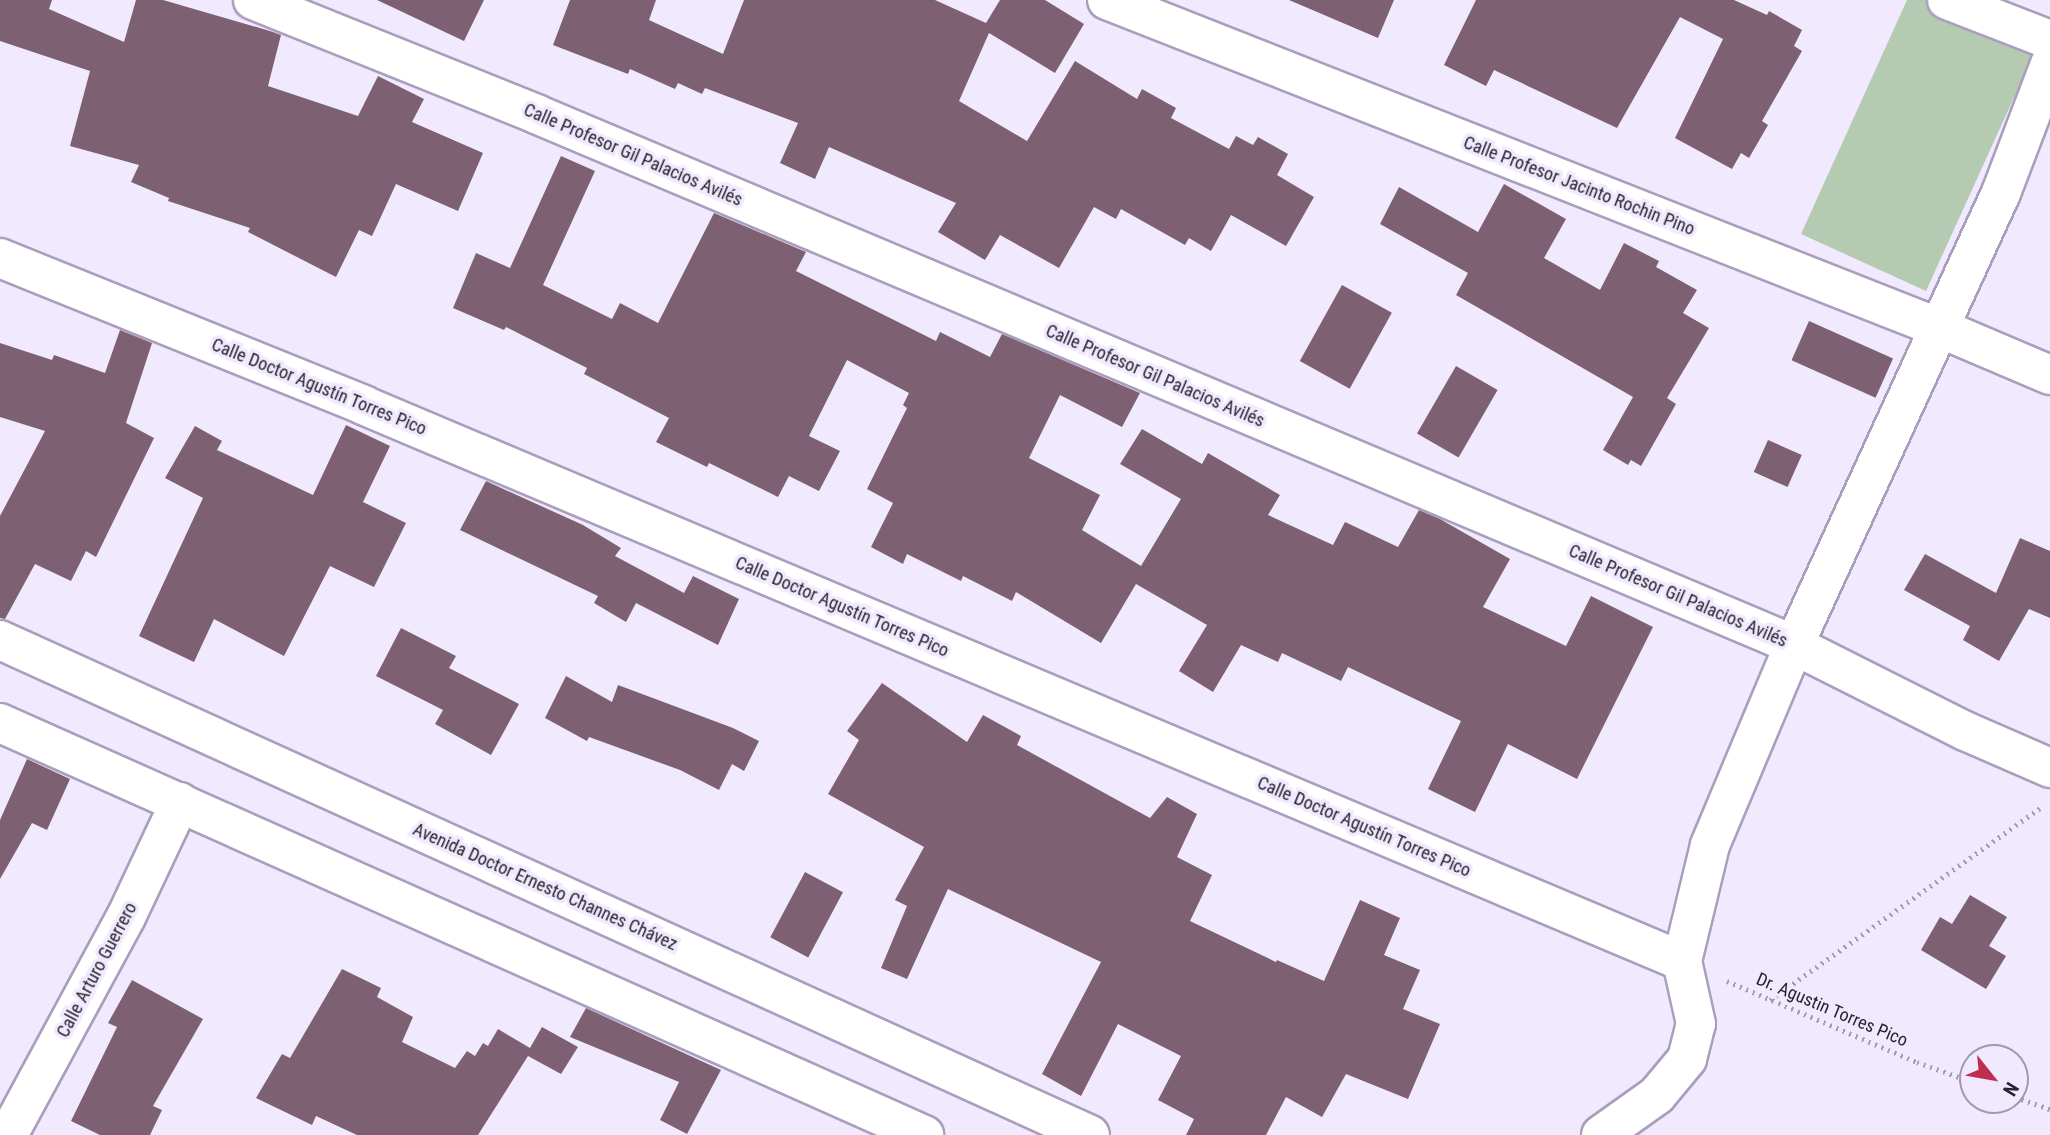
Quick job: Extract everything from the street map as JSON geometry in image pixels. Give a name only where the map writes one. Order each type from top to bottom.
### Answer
[{"type":"street","name":"Calle Profesor Gil Palacios Avilés","points":[[253,0],[549,119],[1794,645],[1965,731],[2050,768]]},
{"type":"street","name":"Calle Profesor Jacinto Rochin Pino","points":[[1107,0],[1937,327],[2050,375]]},
{"type":"street","points":[[1947,0],[2050,40]]},
{"type":"street","points":[[1601,1135],[1657,1095],[1687,1059],[1696,1024],[1682,961],[1710,845],[1794,645],[1937,327],[2001,192],[2050,64]]},
{"type":"street","name":"Calle Doctor Agustín Torres Pico","points":[[0,258],[363,405],[1682,961]]},
{"type":"street","name":"Avenida Doctor Ernesto Channes Chávez","points":[[0,640],[1090,1135]]},
{"type":"street","points":[[0,723],[924,1135]]},
{"type":"street","name":"Calle Arturo Guerrero","points":[[15,1128],[126,917],[180,802]]},
{"type":"path","points":[[1770,1000],[2050,801]]},
{"type":"path","name":"Dr. Agustin Torres Pico","points":[[1682,961],[1770,1000],[1959,1076]]},
{"type":"path","points":[[2029,1102],[2050,1109]]},
{"type":"green space","points":[[1907,0],[1932,0],[2037,47],[1926,291],[1801,234]]},
{"type":"building","points":[[0,0],[52,0],[49,9],[124,42],[136,0],[163,0],[270,31],[281,35],[268,86],[358,116],[378,76],[424,99],[412,122],[483,153],[458,211],[396,184],[372,236],[359,230],[336,277],[248,232],[250,228],[168,201],[169,198],[131,182],[139,165],[70,146],[90,71],[0,41]]},
{"type":"building","points":[[377,0],[484,0],[464,41]]},
{"type":"building","points":[[570,0],[656,0],[649,20],[723,54],[744,0],[935,0],[986,23],[1000,0],[1045,0],[1084,24],[1055,73],[989,33],[959,101],[1027,141],[1075,61],[1137,99],[1142,89],[1176,108],[1171,118],[1229,149],[1236,136],[1253,145],[1258,137],[1288,154],[1277,175],[1314,197],[1286,246],[1231,215],[1211,251],[1189,238],[1185,245],[1121,209],[1116,219],[1094,207],[1059,268],[1000,235],[985,260],[938,232],[956,203],[829,147],[815,179],[780,163],[798,123],[705,88],[702,94],[678,83],[675,89],[630,69],[628,74],[553,45]]},
{"type":"building","points":[[1289,0],[1394,0],[1378,38]]},
{"type":"building","points":[[1476,0],[1734,0],[1767,15],[1769,11],[1802,30],[1794,46],[1802,51],[1762,121],[1768,125],[1749,158],[1741,153],[1732,169],[1675,138],[1723,39],[1680,17],[1617,128],[1494,70],[1486,86],[1444,65]]},
{"type":"building","points":[[561,156],[595,171],[543,285],[612,319],[620,303],[658,323],[714,213],[806,252],[796,271],[936,341],[940,332],[990,357],[1002,334],[1140,393],[1122,427],[1060,395],[1029,458],[1100,495],[1082,530],[1141,566],[1181,499],[1120,464],[1142,429],[1202,464],[1208,453],[1280,495],[1268,515],[1333,545],[1345,522],[1398,547],[1419,510],[1440,519],[1510,559],[1483,607],[1566,646],[1591,596],[1653,627],[1577,779],[1508,744],[1475,812],[1428,789],[1461,721],[1348,667],[1341,681],[1282,653],[1278,662],[1241,645],[1213,692],[1179,671],[1207,625],[1136,584],[1101,643],[1016,592],[1012,601],[963,576],[961,581],[907,554],[903,564],[871,547],[893,503],[867,489],[907,408],[903,405],[909,393],[847,360],[809,436],[840,451],[819,491],[789,476],[778,497],[709,463],[707,467],[656,442],[669,418],[584,374],[587,368],[506,327],[504,330],[453,308],[476,253],[510,268]]},
{"type":"building","points":[[1504,184],[1566,219],[1544,258],[1600,290],[1624,243],[1659,261],[1656,267],[1697,290],[1683,313],[1709,328],[1667,398],[1676,404],[1641,466],[1631,460],[1628,465],[1603,450],[1633,397],[1456,295],[1468,273],[1380,224],[1399,187],[1478,232]]},
{"type":"building","points":[[1342,285],[1392,313],[1350,389],[1300,361]]},
{"type":"building","points":[[1809,321],[1893,358],[1876,398],[1792,360]]},
{"type":"building","points":[[120,330],[152,343],[126,423],[154,438],[96,557],[86,551],[71,581],[35,564],[5,619],[0,618],[0,516],[45,431],[0,417],[0,343],[52,360],[54,355],[105,373]]},
{"type":"building","points":[[1456,366],[1498,390],[1459,458],[1417,434]]},
{"type":"building","points":[[346,425],[390,446],[363,502],[406,523],[374,587],[330,566],[284,656],[214,619],[194,662],[139,636],[203,498],[165,478],[195,426],[222,441],[217,450],[313,495]]},
{"type":"building","points":[[1768,440],[1802,455],[1788,487],[1754,472]]},
{"type":"building","points":[[486,481],[583,525],[621,548],[615,556],[684,593],[693,576],[739,599],[718,645],[636,603],[626,622],[594,603],[598,596],[460,530]]},
{"type":"building","points":[[2020,538],[2050,551],[2050,618],[2029,609],[1999,661],[1963,640],[1970,626],[1904,590],[1925,554],[1996,593]]},
{"type":"building","points":[[401,628],[456,656],[449,668],[519,704],[491,755],[435,724],[443,710],[376,676]]},
{"type":"building","points":[[566,676],[612,702],[618,685],[733,728],[759,741],[744,771],[732,764],[719,790],[680,770],[589,737],[587,741],[545,718]]},
{"type":"building","points":[[882,683],[967,742],[983,715],[1021,736],[1017,745],[1150,818],[1167,797],[1197,814],[1177,857],[1212,875],[1190,921],[1276,962],[1277,960],[1324,981],[1360,900],[1400,918],[1384,955],[1420,970],[1403,1009],[1440,1024],[1408,1099],[1346,1074],[1322,1117],[1286,1097],[1266,1135],[1186,1135],[1194,1119],[1158,1100],[1181,1056],[1118,1024],[1081,1096],[1042,1074],[1101,962],[948,889],[907,979],[881,968],[907,906],[895,900],[924,847],[828,794],[859,740],[847,731]]},
{"type":"building","points":[[27,759],[70,779],[47,830],[32,823],[0,879],[0,820]]},
{"type":"building","points":[[805,872],[843,892],[808,958],[770,937]]},
{"type":"building","points":[[1970,895],[2007,917],[1989,946],[2006,956],[1986,989],[1921,950],[1940,917],[1952,924]]},
{"type":"building","points":[[342,969],[381,988],[377,997],[413,1017],[402,1042],[455,1068],[467,1051],[475,1056],[483,1043],[488,1046],[498,1029],[530,1048],[542,1027],[578,1047],[561,1074],[528,1056],[478,1135],[357,1135],[316,1116],[312,1125],[256,1098],[282,1054],[290,1058]]},
{"type":"building","points":[[132,980],[203,1019],[153,1106],[162,1110],[150,1135],[100,1135],[71,1121],[117,1027],[108,1023]]},
{"type":"building","points":[[586,1008],[721,1070],[687,1134],[660,1120],[679,1082],[570,1037]]}]
